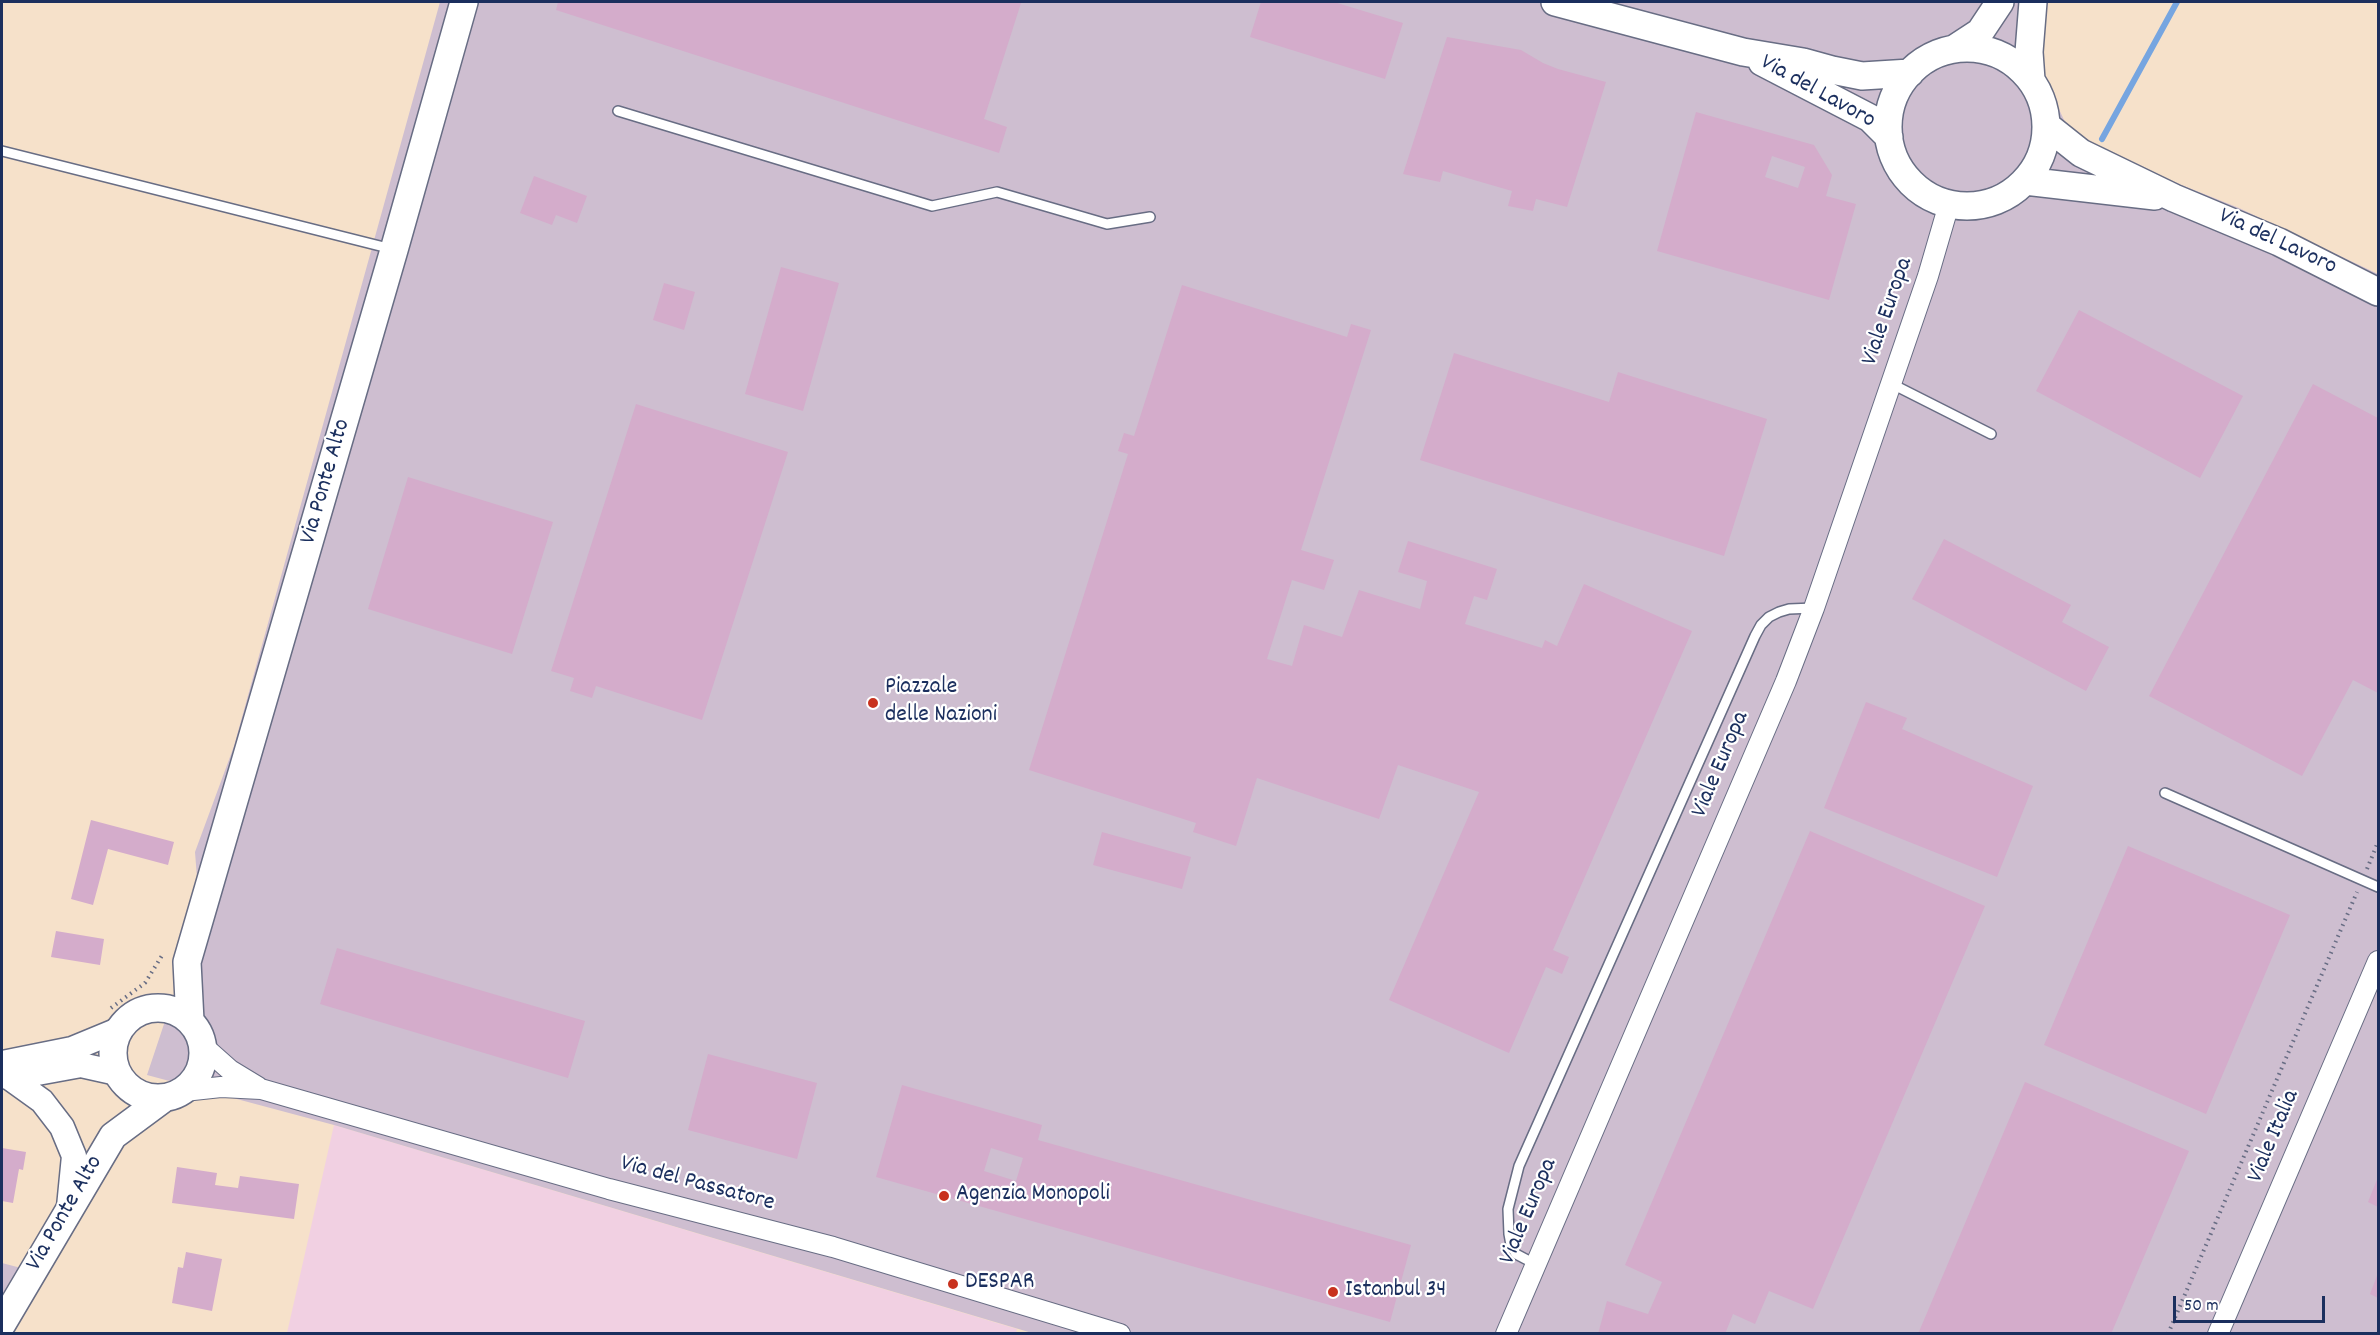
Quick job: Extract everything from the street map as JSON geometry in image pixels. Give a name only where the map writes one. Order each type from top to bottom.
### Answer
[{"type":"main road","name":"Via Ponte Alto","points":[[112,1136],[118,1076],[112,1052],[114,1020],[130,1017],[153,1008],[176,955],[394,250],[464,2]]},
{"type":"main road","name":"Via del Lavoro","points":[[1555,2],[1743,52],[1803,62],[1862,76],[1910,73]]},
{"type":"main road","points":[[1954,49],[1980,32],[2000,2]]},
{"type":"main road","points":[[2031,80],[2029,52],[2033,2]]},
{"type":"main road","name":"Via del Lavoro","points":[[1976,48],[1996,54],[2016,64],[2031,80],[2042,102],[2047,126],[2044,146],[2037,165],[2025,181],[2009,194],[1990,203],[1969,206],[1949,204],[1931,197],[1915,186],[1903,172],[1894,156],[1889,137],[1889,120],[1893,103],[1910,73],[1930,57],[1954,49],[1976,48]]},
{"type":"main road","name":"Via del Lavoro","points":[[1743,52],[1870,118],[1889,137]]},
{"type":"main road","name":"Via del Lavoro","points":[[2047,126],[2081,153],[2175,198],[2248,228],[2379,292]]},
{"type":"main road","name":"Via del Lavoro","points":[[2025,181],[2175,198]]},
{"type":"main road","name":"Via Ponte Alto","points":[[2,1324],[112,1136],[192,1084],[202,1066],[203,1046],[198,1032],[190,1021],[176,955]]},
{"type":"main road","points":[[153,1008],[173,1010],[190,1021]]},
{"type":"main road","points":[[118,1076],[128,1088],[139,1095],[173,1095]]},
{"type":"street","name":"Viale Europa","points":[[1506,1334],[1786,681],[1814,608],[1892,384],[1936,253],[1949,204]]},
{"type":"street","name":"Viale Italia","points":[[2218,1334],[2379,962]]},
{"type":"street","points":[[4,1072],[72,1048],[114,1020]]},
{"type":"street","name":"Via del Passatore","points":[[203,1046],[230,1070],[261,1089]]},
{"type":"street","points":[[4,1072],[81,1065],[118,1076]]},
{"type":"street","points":[[4,1072],[42,1101],[62,1127],[74,1156],[69,1207]]},
{"type":"street","name":"Via del Passatore","points":[[173,1095],[221,1087],[261,1089],[609,1189],[833,1247],[1120,1334]]},
{"type":"lane","points":[[618,111],[932,206],[997,192],[1107,224],[1150,218]]},
{"type":"lane","points":[[2,151],[394,250]]},
{"type":"lane","points":[[1892,384],[1991,434]]},
{"type":"lane","points":[[1535,1264],[1516,1254],[1509,1234],[1508,1209],[1519,1166],[1755,636],[1769,617],[1779,612],[1789,609],[1814,608]]},
{"type":"lane","points":[[2165,793],[2379,887]]},
{"type":"path","points":[[2168,1334],[2379,842]]},
{"type":"path","points":[[114,1020],[145,983],[162,958],[176,955]]},
{"type":"shaded area","points":[[440,2],[2045,2],[2041,64],[2064,120],[2079,138],[2099,152],[2239,208],[2378,274],[2378,1333],[1032,1333],[334,1125],[147,1075],[200,916],[195,852],[234,746]]},
{"type":"shaded area","points":[[334,1125],[1017,1329],[1016,1333],[287,1333]]},
{"type":"shaded area","points":[[2,1263],[40,1273],[2,1333]]},
{"type":"building","points":[[558,2],[1021,3],[984,119],[1007,127],[999,153],[556,10]]},
{"type":"building","points":[[1261,2],[1334,2],[1403,23],[1385,79],[1250,37]]},
{"type":"building","points":[[1447,37],[1521,50],[1558,69],[1606,82],[1567,207],[1536,199],[1533,211],[1508,206],[1512,191],[1443,171],[1440,182],[1403,174]]},
{"type":"building","points":[[1696,112],[1814,145],[1832,175],[1826,196],[1856,204],[1829,300],[1657,251]],"holes":[[[1772,156],[1805,167],[1798,188],[1765,177]]]},
{"type":"building","points":[[534,176],[587,196],[577,223],[556,215],[552,225],[520,213]]},
{"type":"building","points":[[781,267],[839,283],[803,411],[745,394]]},
{"type":"building","points":[[664,283],[695,292],[684,330],[653,320]]},
{"type":"building","points":[[1182,285],[1347,337],[1351,324],[1371,330],[1301,550],[1334,560],[1324,590],[1292,580],[1267,659],[1292,666],[1304,625],[1342,637],[1359,590],[1420,609],[1427,581],[1398,572],[1408,541],[1497,569],[1487,600],[1474,596],[1465,624],[1542,648],[1545,640],[1557,646],[1584,584],[1692,631],[1553,950],[1569,957],[1562,974],[1546,967],[1509,1053],[1389,1000],[1479,792],[1398,765],[1379,819],[1257,778],[1236,846],[1193,832],[1196,823],[1029,770],[1128,454],[1118,451],[1124,433],[1134,436]]},
{"type":"building","points":[[2079,310],[2243,396],[2200,478],[2036,391]]},
{"type":"building","points":[[1454,353],[1609,402],[1618,372],[1767,419],[1724,556],[1420,460]]},
{"type":"building","points":[[2313,384],[2378,418],[2378,693],[2353,680],[2302,776],[2149,696]]},
{"type":"building","points":[[636,404],[788,452],[702,720],[596,686],[592,698],[570,691],[574,678],[551,671]]},
{"type":"building","points":[[408,477],[553,522],[512,654],[368,609]]},
{"type":"building","points":[[1944,539],[2071,605],[2062,622],[2109,647],[2086,691],[1912,599]]},
{"type":"building","points":[[1866,702],[1907,718],[1902,729],[2033,786],[1997,877],[1824,808]]},
{"type":"building","points":[[91,820],[174,842],[168,865],[108,849],[93,905],[71,899]]},
{"type":"building","points":[[1810,831],[1985,906],[1813,1309],[1769,1291],[1755,1324],[1733,1314],[1725,1334],[1598,1334],[1607,1301],[1648,1314],[1662,1282],[1625,1265]]},
{"type":"building","points":[[1102,832],[1191,857],[1182,889],[1093,865]]},
{"type":"building","points":[[2128,846],[2290,915],[2206,1114],[2044,1045]]},
{"type":"building","points":[[56,931],[104,939],[100,965],[51,957]]},
{"type":"building","points":[[337,948],[585,1021],[568,1078],[320,1004]]},
{"type":"building","points":[[708,1054],[817,1083],[797,1159],[688,1130]]},
{"type":"building","points":[[2025,1082],[2189,1151],[2111,1334],[1918,1334]]},
{"type":"building","points":[[902,1085],[1042,1125],[1038,1140],[1411,1245],[1390,1322],[876,1177]],"holes":[[[991,1148],[1023,1158],[1016,1181],[984,1171]]]},
{"type":"building","points":[[2,1148],[26,1152],[23,1170],[19,1169],[13,1203],[2,1201]]},
{"type":"building","points":[[177,1167],[217,1173],[215,1185],[238,1188],[240,1176],[299,1184],[294,1219],[172,1203]]},
{"type":"building","points":[[2378,1177],[2378,1207],[2368,1202]]},
{"type":"building","points":[[186,1252],[222,1259],[212,1311],[172,1303],[178,1267],[183,1268]]},
{"type":"building","points":[[2378,1273],[2378,1298],[2370,1294]]},
{"type":"waterway","points":[[2102,139],[2177,2]]},
{"type":"place","name":"Piazzale delle Nazioni","points":[[873,703]]},
{"type":"place","name":"Agenzia Monopoli","points":[[944,1196]]},
{"type":"place","name":"DESPAR","points":[[953,1284]]},
{"type":"place","name":"Istanbul 34","points":[[1333,1292]]}]
